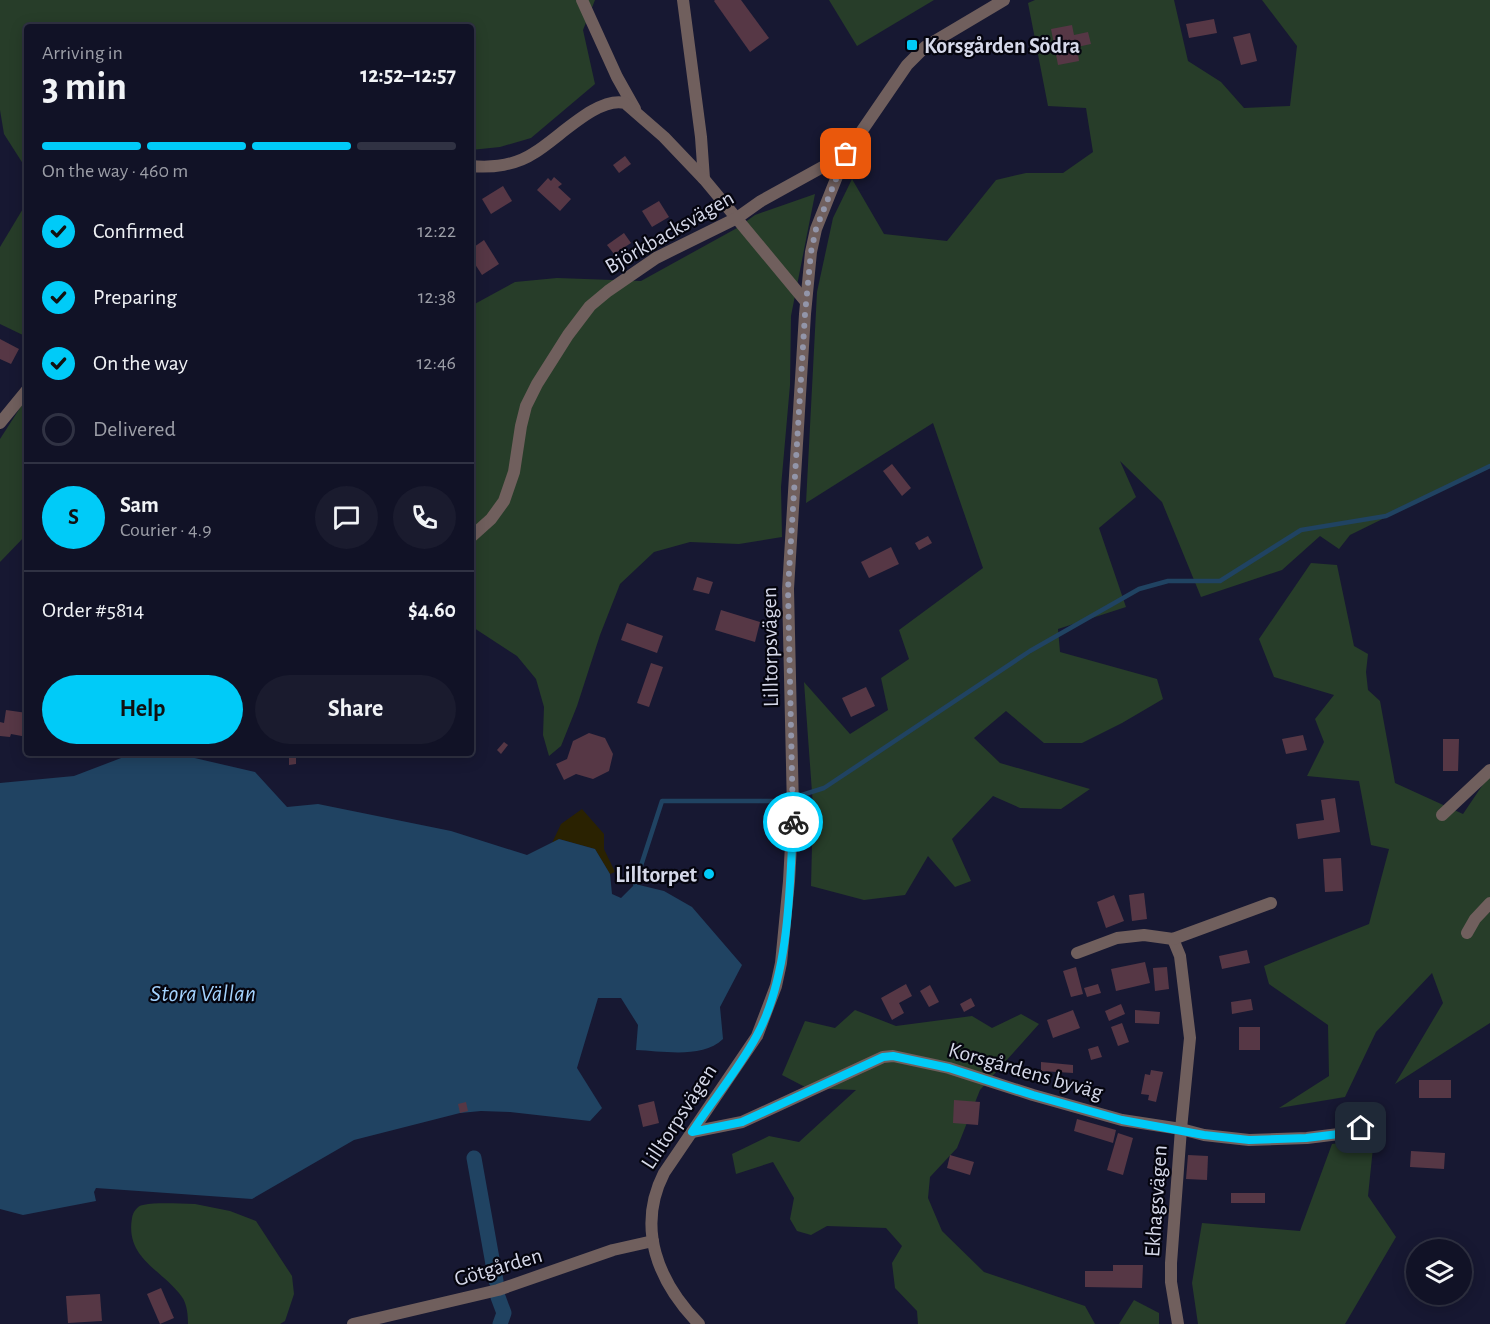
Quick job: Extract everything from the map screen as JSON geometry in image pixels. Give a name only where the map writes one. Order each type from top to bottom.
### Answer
[{"type":"street","points":[[582,0],[617,77],[636,110]]},
{"type":"street","points":[[683,0],[701,136],[704,179]]},
{"type":"street","name":"Lilltorpsvägen","points":[[699,1324],[667,1283],[657,1261],[651,1215],[654,1196],[664,1173],[757,1036],[768,1010],[781,963],[793,809],[788,589],[806,302],[811,252],[816,229],[846,154],[907,65],[925,46],[1004,0]]},
{"type":"street","points":[[474,166],[500,166],[527,157],[602,106],[618,101],[626,103],[636,110],[704,179],[806,302]]},
{"type":"street","name":"Björkbacksvägen","points":[[474,534],[504,501],[513,472],[526,406],[537,384],[568,335],[590,306],[656,258],[737,218],[761,201],[846,154]]},
{"type":"street","points":[[0,423],[24,394]]},
{"type":"street","points":[[1442,815],[1490,770]]},
{"type":"street","points":[[1077,954],[1117,938],[1144,935],[1173,939],[1271,903]]},
{"type":"street","points":[[1467,933],[1475,919],[1490,903]]},
{"type":"street","name":"Ekhagsvägen","points":[[1173,939],[1180,956],[1190,1038],[1171,1263],[1171,1282],[1178,1324]]},
{"type":"street","name":"Korsgårdens byväg","points":[[692,1132],[742,1122],[883,1057],[893,1056],[949,1068],[1122,1120],[1204,1135],[1249,1140],[1306,1138],[1355,1132],[1361,1128]]},
{"type":"street","name":"Götgården","points":[[353,1324],[498,1290],[613,1250],[653,1241]]},
{"type":"green space","points":[[0,0],[595,0],[583,30],[595,84],[531,138],[500,147],[474,150],[474,24],[24,24],[24,165],[4,134],[0,110]]},
{"type":"green space","points":[[829,0],[934,0],[857,46]]},
{"type":"green space","points":[[1035,0],[1174,0],[1188,61],[1221,82],[1244,108],[1290,106],[1297,46],[1262,0],[1490,0],[1490,466],[1350,535],[1339,549],[1320,536],[1282,570],[1201,597],[1162,502],[1120,461],[1136,497],[1099,528],[1126,607],[1058,629],[1060,652],[1157,679],[1163,699],[1082,743],[1044,743],[1006,711],[974,738],[1000,763],[1090,789],[1061,809],[1020,808],[993,796],[952,839],[971,881],[955,887],[928,856],[905,895],[864,900],[811,886],[813,806],[804,682],[850,734],[888,710],[881,678],[909,659],[899,630],[983,568],[933,423],[806,503],[817,292],[833,218],[852,179],[884,234],[947,241],[996,180],[1026,173],[1063,173],[1093,152],[1086,108],[1048,106],[1028,3]]},
{"type":"green space","points":[[815,194],[791,316],[790,385],[781,487],[782,537],[739,544],[690,542],[654,552],[620,584],[561,746],[549,756],[543,735],[544,707],[536,679],[517,656],[474,628],[474,304],[515,282],[557,278],[641,281],[737,228],[755,215]]},
{"type":"green space","points":[[24,207],[24,336],[0,324],[0,247]]},
{"type":"green space","points":[[24,402],[24,537],[0,562],[0,439]]},
{"type":"green space","points":[[1311,563],[1337,565],[1354,646],[1368,654],[1366,672],[1368,690],[1380,701],[1395,783],[1463,814],[1490,774],[1490,1023],[1395,1084],[1443,1003],[1432,973],[1376,1032],[1345,1097],[1279,1108],[1329,1076],[1328,1025],[1269,984],[1264,966],[1369,924],[1389,849],[1371,845],[1359,781],[1307,776],[1324,742],[1315,719],[1334,695],[1274,677],[1259,639]]},
{"type":"green space","points":[[855,1010],[896,1026],[972,1016],[992,1028],[1021,1014],[1039,1024],[980,1090],[957,1148],[930,1177],[928,1198],[942,1231],[984,1272],[1085,1306],[1095,1324],[918,1324],[917,1311],[895,1288],[892,1263],[902,1246],[886,1228],[827,1226],[811,1235],[797,1231],[790,1219],[794,1198],[773,1162],[736,1174],[732,1154],[769,1136],[799,1142],[856,1090],[807,1088],[782,1075],[805,1021],[835,1028]]},
{"type":"green space","points":[[1374,1138],[1368,1196],[1396,1237],[1345,1324],[1198,1324],[1192,1283],[1202,1223],[1300,1231],[1332,1144]]},
{"type":"green space","points":[[195,1204],[230,1211],[256,1221],[292,1276],[294,1294],[285,1321],[280,1324],[188,1324],[187,1310],[182,1297],[139,1254],[131,1232],[133,1214],[143,1205]]},
{"type":"green space","points":[[1134,1300],[1159,1313],[1159,1324],[1119,1324]]},
{"type":"sand","points":[[582,809],[604,834],[604,849],[615,872],[610,874],[595,849],[559,839],[552,843],[561,824]]},
{"type":"water","name":"Stora Vällan","points":[[126,756],[186,756],[255,772],[287,807],[318,804],[451,831],[527,855],[559,839],[595,849],[610,874],[612,894],[621,898],[635,884],[664,891],[692,907],[742,965],[720,1007],[723,1039],[714,1045],[693,1052],[636,1050],[638,1025],[621,998],[598,998],[577,1068],[602,1108],[590,1121],[510,1112],[460,1113],[354,1140],[252,1199],[96,1188],[94,1192],[96,1201],[23,1215],[0,1209],[0,783],[74,776]]},
{"type":"building","points":[[715,0],[741,0],[769,38],[750,52]]},
{"type":"building","points":[[1214,19],[1217,33],[1189,38],[1186,24]]},
{"type":"building","points":[[1072,25],[1074,35],[1088,32],[1091,44],[1077,47],[1079,61],[1058,65],[1051,29]]},
{"type":"building","points":[[1250,33],[1257,61],[1241,65],[1233,37]]},
{"type":"building","points":[[625,156],[631,164],[619,173],[613,165]]},
{"type":"building","points":[[554,177],[562,184],[558,187],[571,199],[560,211],[537,190],[548,178],[551,181]]},
{"type":"building","points":[[503,186],[512,201],[491,214],[482,199]]},
{"type":"building","points":[[659,201],[669,217],[652,227],[642,211]]},
{"type":"building","points":[[624,233],[631,243],[614,254],[607,245]]},
{"type":"building","points":[[484,240],[499,264],[482,275],[474,263],[474,247]]},
{"type":"building","points":[[0,339],[19,349],[11,364],[0,359]]},
{"type":"building","points":[[892,464],[911,488],[902,496],[883,471]]},
{"type":"building","points":[[928,536],[932,543],[919,550],[915,543]]},
{"type":"building","points":[[891,547],[899,564],[869,578],[861,562]]},
{"type":"building","points":[[697,577],[713,582],[709,594],[693,590]]},
{"type":"building","points":[[721,610],[760,622],[755,642],[715,630]]},
{"type":"building","points":[[627,623],[663,636],[657,653],[621,640]]},
{"type":"building","points":[[651,663],[663,667],[649,707],[637,703]]},
{"type":"building","points":[[866,687],[875,706],[851,717],[842,698]]},
{"type":"building","points":[[6,710],[24,713],[24,736],[11,734],[10,737],[0,736],[0,722],[4,723]]},
{"type":"building","points":[[589,733],[605,738],[613,754],[609,771],[593,779],[576,774],[564,780],[556,764],[567,759],[573,741]]},
{"type":"building","points":[[1303,735],[1307,750],[1286,754],[1282,739]]},
{"type":"building","points":[[1443,739],[1459,739],[1458,771],[1443,771]]},
{"type":"building","points":[[504,742],[508,745],[501,754],[497,750]]},
{"type":"building","points":[[289,756],[296,756],[296,764],[289,765]]},
{"type":"building","points":[[1335,798],[1340,832],[1298,839],[1296,824],[1324,820],[1321,800]]},
{"type":"building","points":[[1341,858],[1343,891],[1325,892],[1323,859]]},
{"type":"building","points":[[1144,893],[1147,919],[1132,921],[1129,895]]},
{"type":"building","points":[[1114,895],[1124,921],[1106,928],[1097,902]]},
{"type":"building","points":[[1247,950],[1250,963],[1222,969],[1219,956]]},
{"type":"building","points":[[1145,962],[1150,983],[1116,991],[1111,969]]},
{"type":"building","points":[[1076,967],[1083,994],[1071,997],[1063,971]]},
{"type":"building","points":[[1167,967],[1169,989],[1155,991],[1153,968]]},
{"type":"building","points":[[906,984],[912,996],[899,1003],[904,1013],[892,1020],[881,998]]},
{"type":"building","points":[[1098,984],[1101,993],[1087,997],[1084,988]]},
{"type":"building","points":[[930,985],[939,1002],[929,1007],[920,991]]},
{"type":"building","points":[[971,998],[975,1006],[964,1012],[960,1004]]},
{"type":"building","points":[[1251,999],[1253,1010],[1232,1014],[1231,1002]]},
{"type":"building","points":[[1121,1004],[1125,1014],[1109,1021],[1105,1011]]},
{"type":"building","points":[[1073,1010],[1080,1028],[1053,1038],[1047,1020]]},
{"type":"building","points":[[1135,1010],[1160,1012],[1159,1024],[1135,1023]]},
{"type":"building","points":[[1122,1023],[1129,1042],[1118,1046],[1111,1027]]},
{"type":"building","points":[[1239,1027],[1260,1027],[1260,1050],[1239,1050]]},
{"type":"building","points":[[1098,1046],[1102,1057],[1091,1060],[1088,1049]]},
{"type":"building","points":[[1041,1062],[1073,1065],[1073,1073],[1041,1071]]},
{"type":"building","points":[[1151,1070],[1163,1072],[1156,1102],[1148,1100],[1149,1095],[1141,1094],[1145,1074],[1150,1075]]},
{"type":"building","points":[[1419,1080],[1451,1080],[1451,1098],[1419,1098]]},
{"type":"building","points":[[954,1100],[980,1102],[978,1125],[953,1123]]},
{"type":"building","points":[[654,1101],[659,1123],[643,1127],[638,1105]]},
{"type":"building","points":[[466,1102],[468,1111],[460,1113],[458,1104]]},
{"type":"building","points":[[1077,1119],[1116,1130],[1113,1143],[1074,1131]]},
{"type":"building","points":[[1118,1133],[1133,1138],[1123,1175],[1107,1170]]},
{"type":"building","points":[[1411,1151],[1445,1153],[1444,1169],[1410,1167]]},
{"type":"building","points":[[950,1155],[974,1162],[970,1175],[947,1168]]},
{"type":"building","points":[[1188,1155],[1208,1156],[1207,1180],[1186,1179]]},
{"type":"building","points":[[1231,1193],[1265,1193],[1265,1203],[1231,1203]]},
{"type":"building","points":[[1113,1265],[1143,1265],[1142,1288],[1085,1287],[1085,1271],[1113,1271]]},
{"type":"building","points":[[161,1288],[174,1318],[160,1324],[147,1294]]},
{"type":"building","points":[[100,1294],[102,1321],[68,1323],[66,1296]]},
{"type":"waterway","points":[[635,884],[662,801],[783,801],[824,788],[1030,651],[1139,589],[1168,581],[1220,581],[1301,530],[1386,516],[1490,466]]},
{"type":"waterway","points":[[474,1158],[496,1281]]},
{"type":"waterway","points":[[498,1297],[504,1313],[500,1324]]},
{"type":"way so far","points":[[793,822],[788,589],[805,314],[811,252],[816,229],[846,154]]},
{"type":"place","name":"Korsgården Södra","points":[[912,45]]},
{"type":"place","name":"Lilltorpet","points":[[709,874]]},
{"type":"route","points":[[793,822],[786,922],[776,986],[757,1036],[692,1132],[742,1122],[883,1057],[893,1056],[949,1068],[964,1075],[1122,1120],[1204,1135],[1249,1140],[1306,1138],[1355,1132],[1361,1128]]}]
